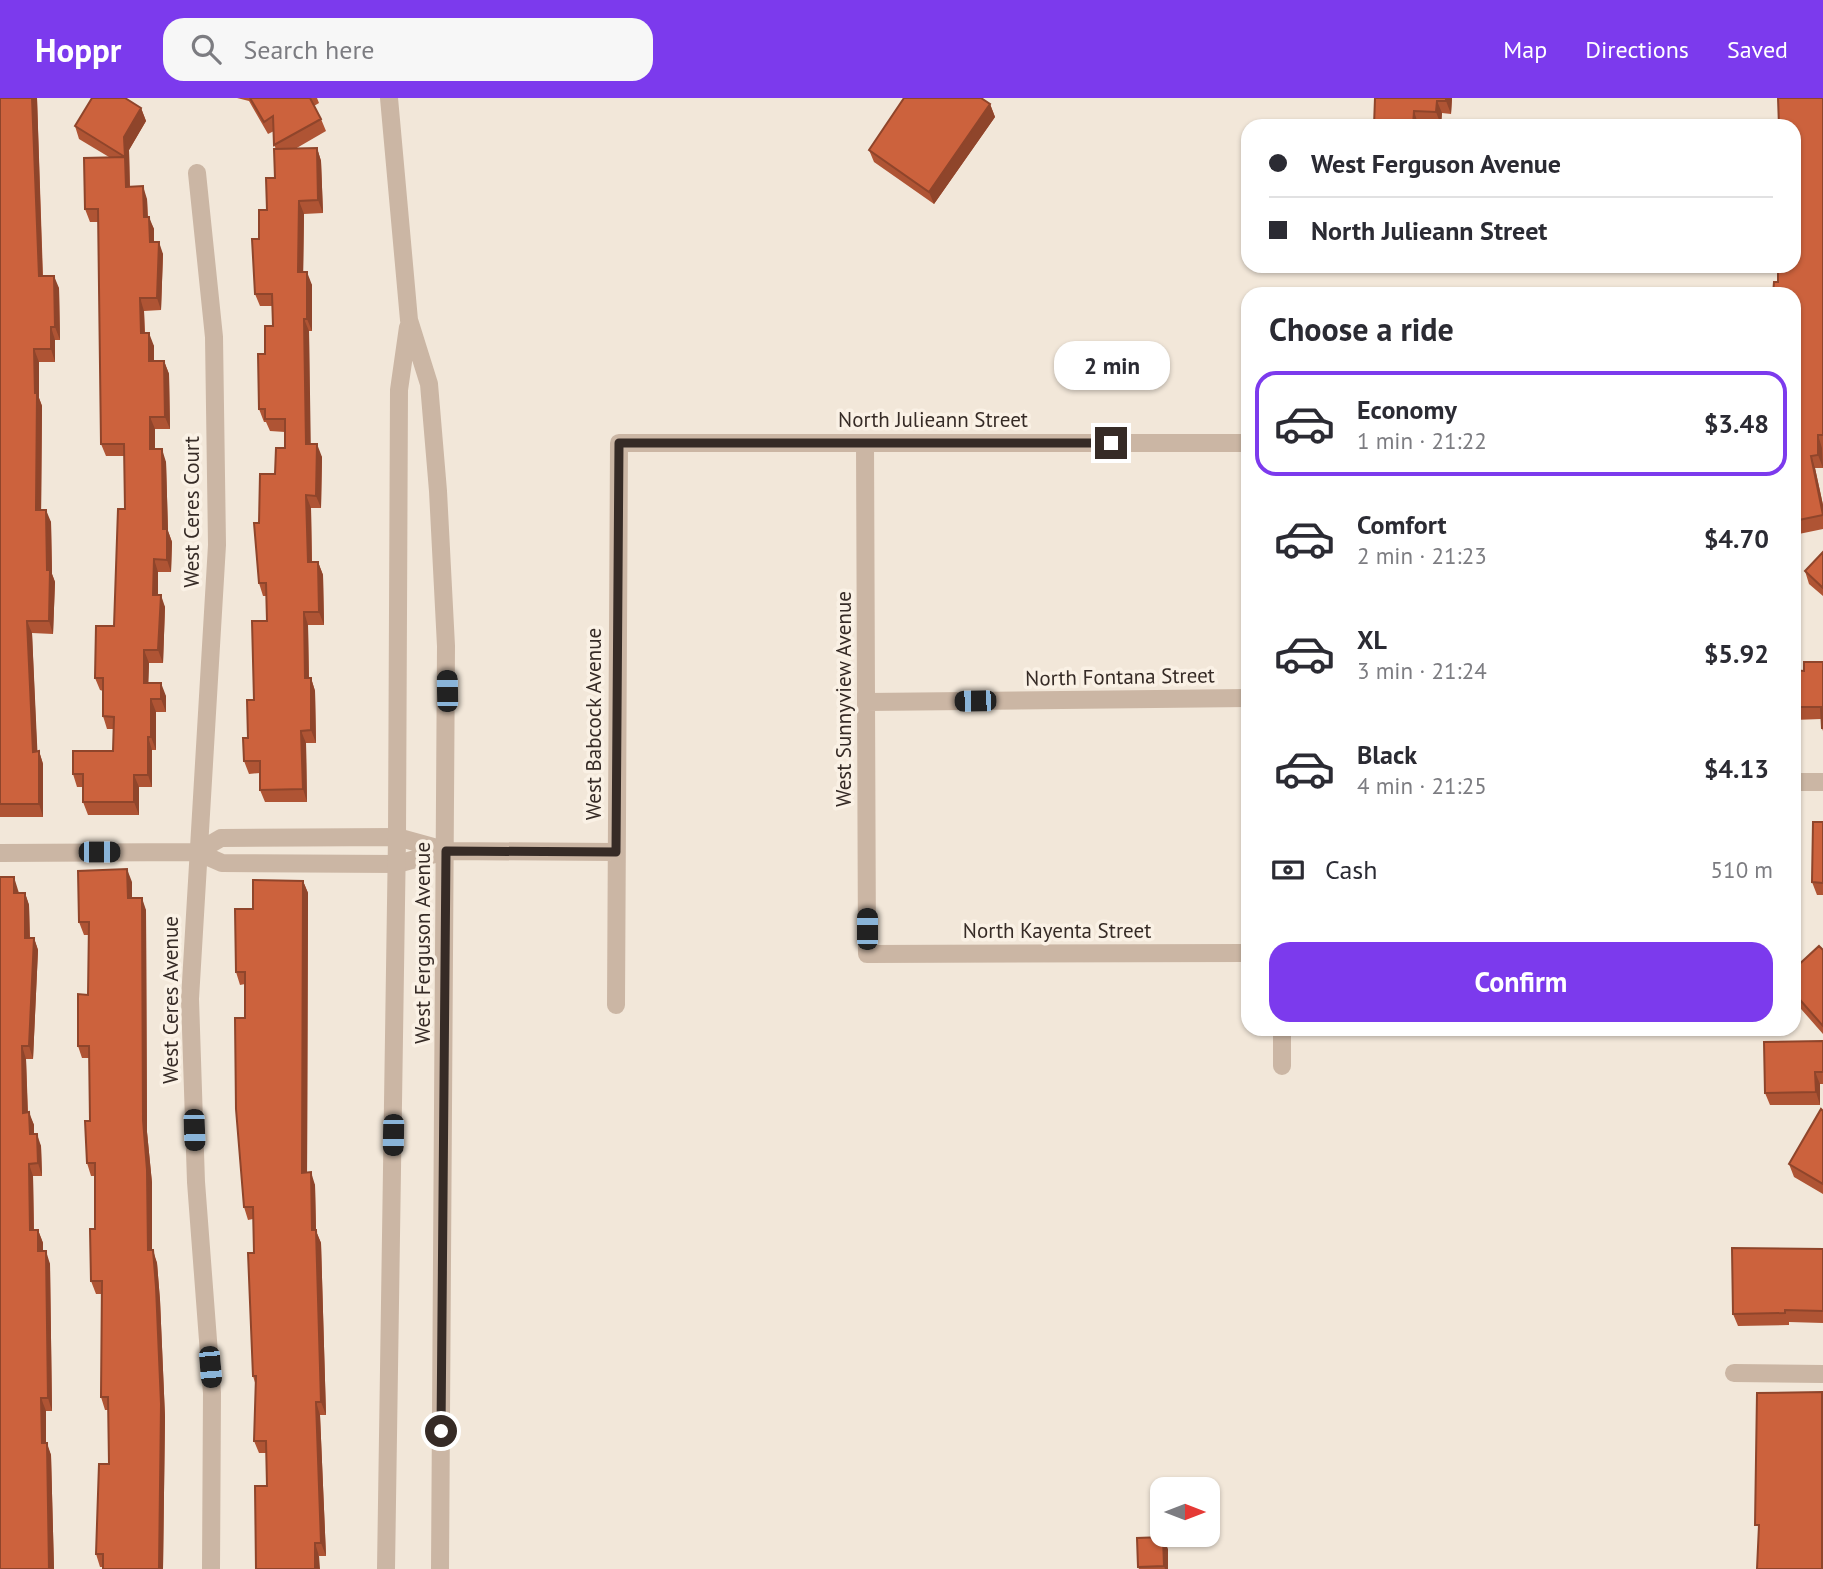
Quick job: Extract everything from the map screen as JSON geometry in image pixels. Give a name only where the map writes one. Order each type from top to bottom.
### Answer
[{"type":"street","name":"West Ferguson Avenue","points":[[389,98],[409,320],[429,384],[439,503],[446,672],[440,1569]]},
{"type":"street","name":"West Ceres Court","points":[[197,173],[214,337],[217,545],[197,852]]},
{"type":"street","name":"West Ferguson Avenue","points":[[386,1569],[397,864],[399,390],[409,320]]},
{"type":"street","name":"North Julieann Street","points":[[619,443],[1241,443]]},
{"type":"street","name":"West Babcock Avenue","points":[[616,1005],[619,443]]},
{"type":"street","name":"West Sunnyview Avenue","points":[[865,443],[867,954]]},
{"type":"street","name":"North Fontana Street","points":[[866,702],[1241,698]]},
{"type":"street","points":[[1801,782],[1823,782]]},
{"type":"street","points":[[197,852],[221,838],[397,837],[446,851]]},
{"type":"street","points":[[0,853],[197,852],[222,863],[397,864],[446,851],[616,852]]},
{"type":"street","name":"West Ceres Avenue","points":[[197,852],[190,999],[196,1182],[212,1393],[211,1569]]},
{"type":"street","name":"North Kayenta Street","points":[[867,954],[1241,953]]},
{"type":"street","points":[[1282,1036],[1282,1066]]},
{"type":"street","points":[[1734,1373],[1823,1374]]},
{"type":"building","points":[[0,98],[32,98],[39,276],[54,276],[55,327],[51,327],[51,349],[34,349],[37,393],[36,510],[46,510],[47,570],[50,570],[49,621],[27,621],[33,752],[39,751],[39,804],[0,804]]},
{"type":"building","points":[[92,98],[125,98],[141,108],[124,137],[125,157],[75,126]]},
{"type":"building","points":[[250,98],[310,98],[321,119],[274,145],[273,116],[264,122]]},
{"type":"building","points":[[904,98],[981,98],[990,104],[929,192],[869,150]]},
{"type":"building","points":[[1375,98],[1446,98],[1446,101],[1437,101],[1436,112],[1414,111],[1413,119],[1374,119]]},
{"type":"building","points":[[1778,98],[1823,98],[1823,435],[1818,435],[1818,455],[1811,456],[1823,515],[1801,520],[1801,287],[1774,287],[1774,282],[1778,282],[1778,273],[1801,273],[1801,119],[1779,119]]},
{"type":"building","points":[[317,148],[318,200],[299,201],[298,272],[307,272],[307,319],[304,319],[306,444],[317,444],[316,496],[306,495],[308,562],[318,562],[319,612],[304,612],[305,678],[311,678],[311,730],[301,731],[303,789],[260,790],[260,761],[244,761],[243,738],[248,738],[247,700],[254,700],[252,621],[267,621],[266,583],[259,583],[254,523],[259,523],[260,474],[275,474],[276,448],[285,448],[285,419],[265,419],[265,409],[259,409],[258,354],[265,354],[265,326],[273,326],[272,294],[255,294],[252,239],[259,239],[259,210],[267,210],[266,178],[275,178],[274,149]]},
{"type":"building","points":[[125,157],[126,187],[143,186],[144,217],[149,217],[150,242],[159,242],[157,298],[140,298],[141,333],[149,333],[149,361],[164,361],[165,417],[150,417],[150,449],[162,449],[163,529],[167,529],[167,560],[154,559],[153,595],[161,595],[158,650],[144,650],[144,683],[161,683],[161,699],[151,699],[148,775],[134,775],[134,802],[83,802],[83,774],[73,774],[73,751],[113,751],[114,717],[103,716],[103,678],[95,678],[96,626],[114,626],[118,509],[125,509],[124,444],[101,444],[98,209],[85,209],[84,158]]},
{"type":"building","points":[[1823,552],[1823,588],[1805,571]]},
{"type":"building","points":[[1804,662],[1823,662],[1823,728],[1821,707],[1801,707],[1801,671],[1804,671]]},
{"type":"building","points":[[1813,822],[1823,822],[1823,883],[1812,882]]},
{"type":"building","points":[[127,869],[128,898],[142,898],[143,1120],[148,1250],[153,1250],[161,1404],[159,1569],[103,1569],[103,1554],[96,1554],[99,1464],[109,1464],[108,1397],[101,1397],[102,1281],[91,1281],[90,1229],[95,1229],[95,1163],[87,1163],[85,1121],[90,1121],[89,1046],[78,1046],[78,994],[88,995],[89,922],[79,922],[78,871]]},
{"type":"building","points":[[0,877],[14,877],[14,893],[25,893],[25,938],[34,938],[29,1046],[22,1046],[23,1113],[29,1112],[30,1134],[37,1134],[38,1163],[29,1164],[30,1230],[38,1230],[38,1251],[46,1251],[48,1398],[41,1398],[42,1443],[47,1443],[49,1569],[0,1569]]},
{"type":"building","points":[[253,880],[303,881],[302,1173],[311,1172],[312,1230],[316,1230],[321,1402],[316,1402],[321,1543],[315,1543],[315,1569],[256,1569],[255,1486],[267,1486],[266,1441],[254,1441],[256,1376],[253,1376],[248,1253],[254,1253],[253,1207],[244,1207],[236,1109],[235,1018],[245,1018],[245,972],[236,972],[235,909],[253,909]]},
{"type":"building","points":[[1819,946],[1823,950],[1823,1026],[1801,1001],[1801,963]]},
{"type":"building","points":[[1823,1041],[1823,1072],[1815,1072],[1816,1092],[1765,1093],[1764,1042]]},
{"type":"building","points":[[1821,1109],[1823,1111],[1823,1184],[1789,1164]]},
{"type":"building","points":[[1732,1248],[1823,1249],[1823,1311],[1785,1310],[1785,1313],[1733,1314]]},
{"type":"building","points":[[1822,1392],[1822,1569],[1757,1569],[1757,1393]]},
{"type":"building","points":[[1137,1538],[1150,1538],[1150,1547],[1163,1547],[1164,1566],[1138,1567]]},
{"type":"route","points":[[441,1431],[446,851],[616,852],[619,443],[1111,443]]}]
